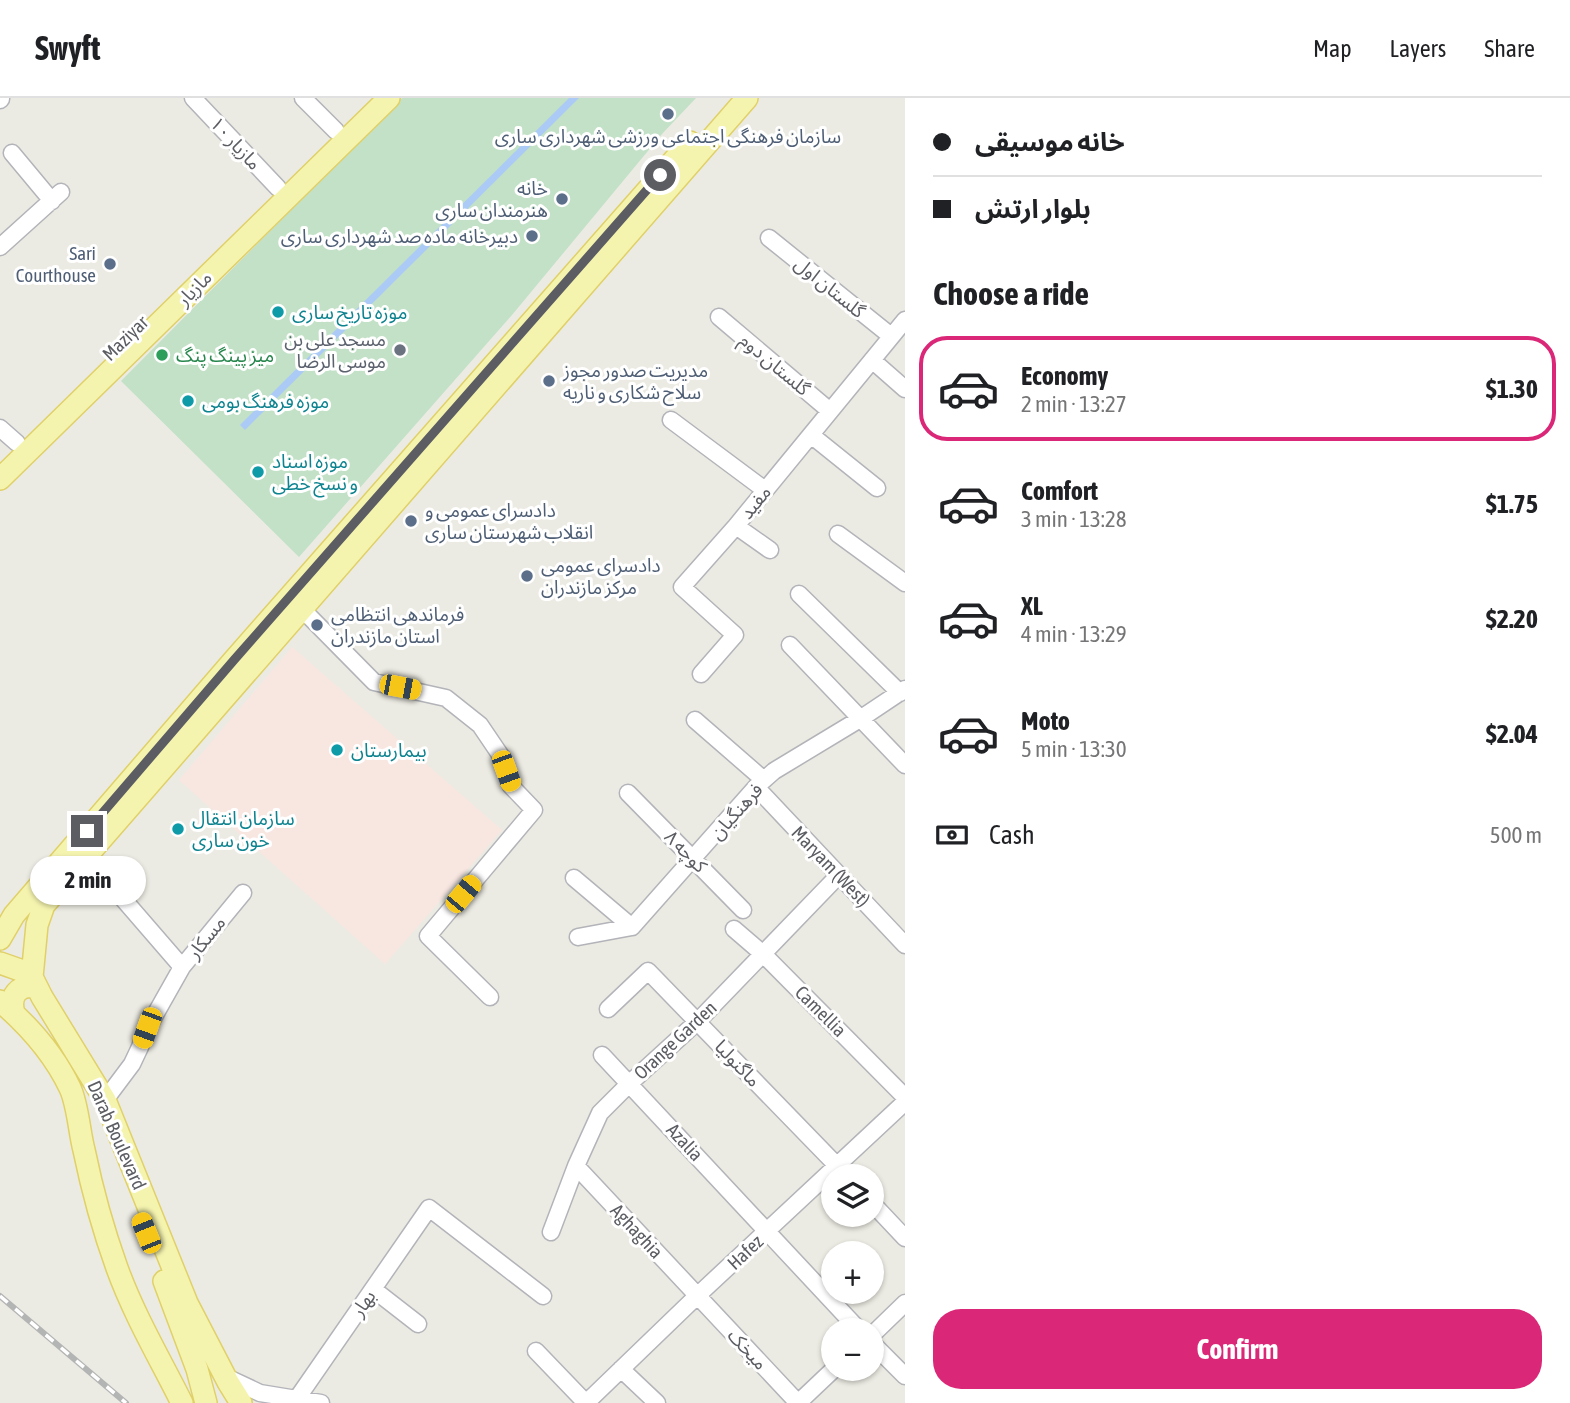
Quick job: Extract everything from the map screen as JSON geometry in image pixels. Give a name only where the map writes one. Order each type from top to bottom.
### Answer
[{"type":"main road","name":"Maziyar","points":[[0,460],[107,365],[278,188],[321,155],[336,131],[370,98]]},
{"type":"main road","name":"مازیار","points":[[0,479],[107,365],[321,155],[389,98]]},
{"type":"main road","points":[[613,240],[728,98]]},
{"type":"main road","points":[[0,939],[7,920],[240,665],[613,240],[747,98]]},
{"type":"main road","points":[[7,1007],[12,1006],[16,992],[34,982],[37,925],[44,905],[240,665]]},
{"type":"main road","points":[[0,963],[20,970],[34,982]]},
{"type":"main road","name":"Darab Boulevard","points":[[34,982],[99,1091],[187,1303],[226,1387],[241,1403]]},
{"type":"main road","name":"Darab Boulevard","points":[[7,1007],[42,1044],[59,1067],[71,1091],[84,1152],[118,1270],[143,1326],[184,1403]]},
{"type":"main road","points":[[71,1091],[129,1267],[176,1377],[184,1403]]},
{"type":"main road","points":[[99,1091],[108,1139],[156,1256],[197,1369],[206,1403]]},
{"type":"street","name":"مازیار ١٠","points":[[193,98],[278,188]]},
{"type":"street","points":[[303,98],[336,131]]},
{"type":"street","points":[[0,247],[57,197],[12,153]]},
{"type":"street","name":"گلستان اول","points":[[769,238],[891,336]]},
{"type":"street","name":"گلستان دوم","points":[[719,317],[830,411]]},
{"type":"street","name":"مفید","points":[[701,674],[735,635],[682,587],[736,526],[905,321]]},
{"type":"street","points":[[872,360],[905,389]]},
{"type":"street","points":[[671,420],[765,490]]},
{"type":"street","points":[[0,428],[17,443]]},
{"type":"street","points":[[811,435],[877,488]]},
{"type":"street","points":[[736,526],[770,550]]},
{"type":"street","points":[[838,534],[905,583]]},
{"type":"street","points":[[799,594],[902,691]]},
{"type":"street","points":[[295,603],[374,682],[446,698],[480,725],[501,756],[512,786],[534,810],[428,936],[490,997]]},
{"type":"street","points":[[790,645],[905,765]]},
{"type":"street","name":"فرهنگیان","points":[[632,927],[760,783],[774,771],[902,691]]},
{"type":"street","name":"Maryam (West)","points":[[695,720],[760,783],[839,875],[905,945]]},
{"type":"street","name":"کوچه ۸","points":[[628,793],[743,910]]},
{"type":"street","name":"مسکار","points":[[86,856],[182,967],[243,892]]},
{"type":"street","name":"Orange Garden","points":[[551,1232],[600,1113],[698,1021],[839,875]]},
{"type":"street","points":[[574,878],[632,927]]},
{"type":"street","points":[[578,937],[632,927]]},
{"type":"street","name":"Camellia","points":[[734,929],[763,954],[905,1097]]},
{"type":"street","points":[[99,1091],[132,1064],[147,1028],[182,967]]},
{"type":"street","name":"ماگنولیا","points":[[608,1009],[648,971],[835,1164]]},
{"type":"street","name":"Azalia","points":[[602,1055],[848,1318]]},
{"type":"street","name":"Hafez","points":[[848,1164],[905,1102]]},
{"type":"street","name":"Aghaghia","points":[[576,1166],[697,1296]]},
{"type":"street","name":"Hafez","points":[[586,1403],[767,1230],[821,1188]]},
{"type":"street","name":"بهار","points":[[296,1401],[429,1208],[543,1296]]},
{"type":"street","points":[[884,1216],[905,1238]]},
{"type":"street","points":[[373,1289],[418,1324]]},
{"type":"street","name":"میخک","points":[[697,1296],[798,1403]]},
{"type":"street","points":[[884,1323],[905,1303]]},
{"type":"street","points":[[536,1351],[586,1403]]},
{"type":"street","points":[[884,1355],[905,1376]]},
{"type":"street","points":[[621,1369],[657,1403]]},
{"type":"street","points":[[798,1403],[821,1381]]},
{"type":"street","points":[[226,1387],[296,1401],[321,1403]]},
{"type":"shaded area","points":[[292,647],[502,830],[385,964],[179,780]]},
{"type":"green space","points":[[402,98],[696,98],[662,134],[512,315],[299,557],[121,381]]},
{"type":"water","points":[[569,98],[579,98],[245,430],[240,425]]},
{"type":"railway","points":[[0,1296],[126,1403]]},
{"type":"place","name":"سازمان فرهنگی اجتماعی ورزشی شهرداری ساری","points":[[668,114]]},
{"type":"place","name":"خانه هنرمندان ساری","points":[[562,199]]},
{"type":"place","name":"دبیرخانه ماده صد شهرداری ساری","points":[[532,236]]},
{"type":"place","name":"Sari Courthouse","points":[[110,264]]},
{"type":"place","name":"موزه تاریخ ساری","points":[[278,312]]},
{"type":"place","name":"مسجد علی بن موسی الرضا","points":[[400,350]]},
{"type":"place","name":"میز پینگ پنگ","points":[[162,355]]},
{"type":"place","name":"مدیریت صدور مجوز سلاح شکاری و ناریه","points":[[549,381]]},
{"type":"place","name":"موزه فرهنگ بومی","points":[[188,401]]},
{"type":"place","name":"موزه اسناد و نسخ خطی","points":[[258,472]]},
{"type":"place","name":"دادسرای عمومی و انقلاب شهرستان ساری","points":[[411,521]]},
{"type":"place","name":"دادسرای عمومی مرکز مازندران","points":[[527,576]]},
{"type":"place","name":"فرماندهی انتظامی استان مازندران","points":[[317,625]]},
{"type":"place","name":"بیمارستان","points":[[337,750]]},
{"type":"place","name":"سازمان انتقال خون ساری","points":[[178,829]]},
{"type":"route","points":[[87,831],[660,175]]}]
